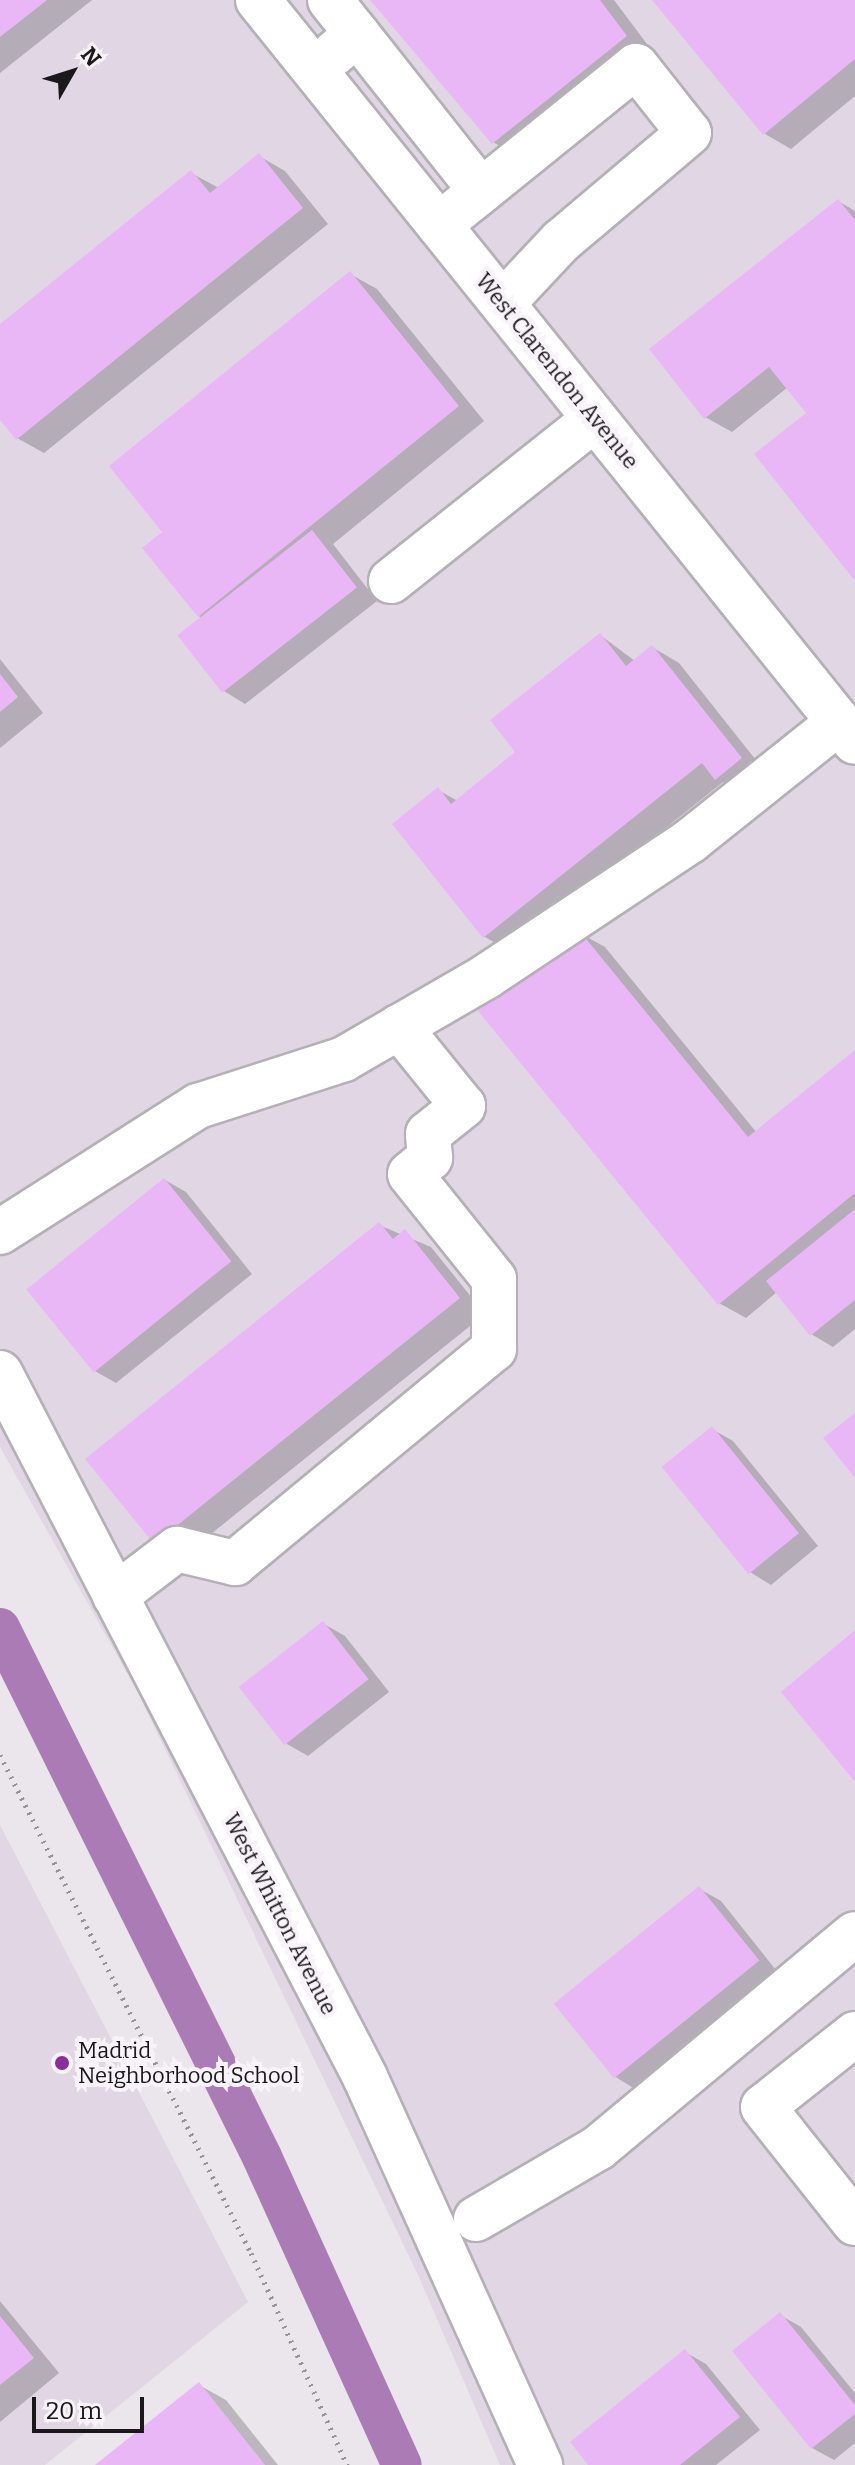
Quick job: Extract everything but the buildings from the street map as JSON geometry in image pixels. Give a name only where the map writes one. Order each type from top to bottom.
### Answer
[{"type":"street","name":"West Clarendon Avenue","points":[[258,0],[847,732]]},
{"type":"street","points":[[330,0],[481,191]]},
{"type":"street","points":[[314,69],[357,34]]},
{"type":"street","points":[[439,225],[636,66],[689,133],[561,241],[503,303]]},
{"type":"street","points":[[391,581],[595,419]]},
{"type":"street","points":[[0,1232],[198,1106],[344,1059],[399,1027],[690,841],[847,732]]},
{"type":"street","points":[[115,1596],[177,1549],[235,1563],[494,1349],[494,1279],[410,1174],[430,1158],[428,1134],[463,1106],[399,1027]]},
{"type":"street","name":"West Whitton Avenue","points":[[0,1373],[365,2077],[540,2465]]},
{"type":"street","points":[[476,2219],[598,2148],[855,1934]]},
{"type":"street","points":[[855,2034],[763,2107],[855,2223]]},
{"type":"path","points":[[0,1755],[251,2253],[347,2465]]},
{"type":"shaded area","points":[[0,0],[855,0],[855,2465],[500,2465],[418,2275],[136,1689],[0,1447]]},
{"type":"shaded area","name":"Madrid Neighborhood School","points":[[0,1825],[248,2302],[45,2465],[0,2465]]},
{"type":"waterway","points":[[0,1628],[262,2157],[402,2465]]},
{"type":"place","name":"Madrid Neighborhood School","points":[[62,2063]]}]
